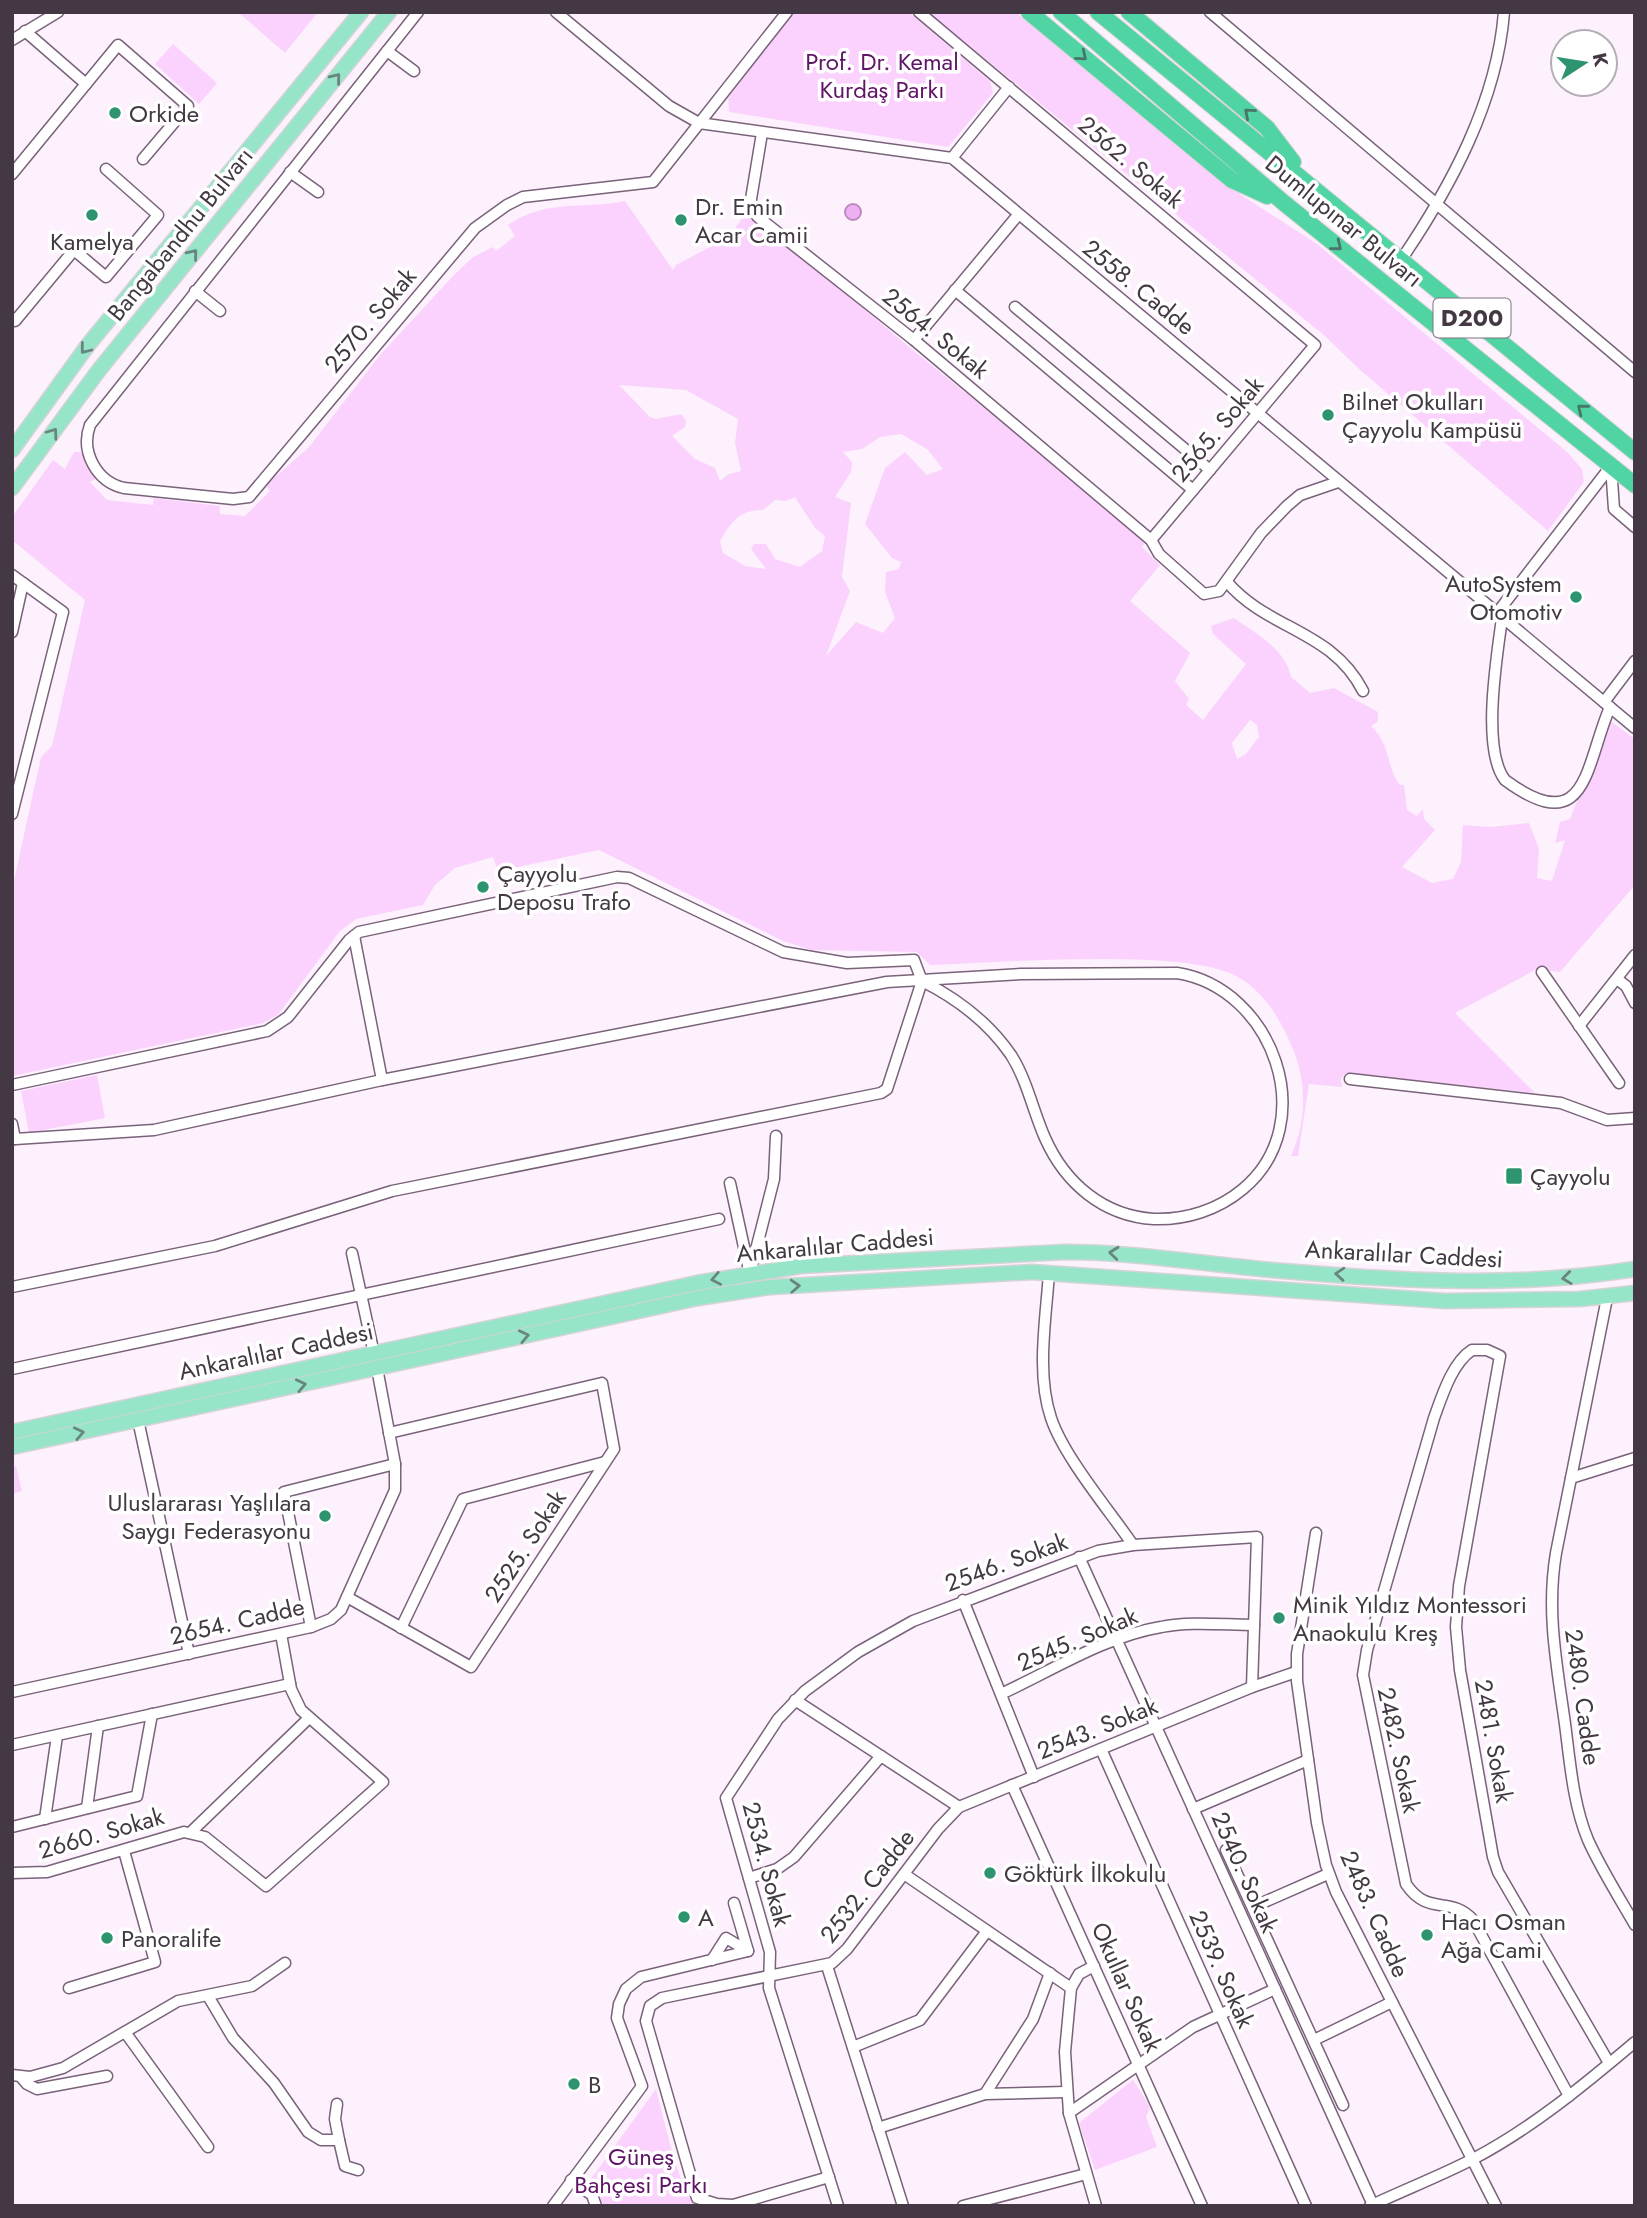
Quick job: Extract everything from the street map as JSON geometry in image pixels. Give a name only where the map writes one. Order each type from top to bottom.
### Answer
[{"type":"highway","points":[[1029,12],[1231,180],[1284,203]]},
{"type":"highway","name":"Dumlupınar Bulvarı","points":[[1061,12],[1284,203],[1635,485]]},
{"type":"highway","name":"Dumlupınar Bulvarı","points":[[1098,12],[1635,452]]},
{"type":"highway","points":[[1129,12],[1267,128],[1310,183]]},
{"type":"main road","name":"Bangabandhu Bulvarı","points":[[12,450],[88,345],[361,12]]},
{"type":"main road","name":"Bangabandhu Bulvarı","points":[[12,488],[99,370],[389,12]]},
{"type":"main road","name":"Ankaralılar Caddesi","points":[[12,1447],[138,1420],[750,1273],[811,1265],[1051,1252],[1102,1252],[1281,1270],[1512,1283],[1635,1269]]},
{"type":"main road","points":[[1049,1273],[1051,1252]]},
{"type":"main road","name":"Ankaralılar Caddesi","points":[[12,1432],[745,1290],[1049,1273],[1425,1300],[1607,1298],[1635,1293]]},
{"type":"main road","points":[[1607,1298],[1609,1273]]},
{"type":"main road","points":[[1425,1280],[1425,1300]]},
{"type":"street","points":[[58,12],[17,35],[86,84]]},
{"type":"street","points":[[220,311],[195,292],[418,12]]},
{"type":"street","points":[[556,12],[669,106],[699,122],[762,133],[952,158],[1009,87]]},
{"type":"street","points":[[699,122],[787,12]]},
{"type":"street","name":"2562. Sokak","points":[[919,12],[1315,345]]},
{"type":"street","points":[[1210,12],[1635,372]]},
{"type":"street","points":[[1401,260],[1438,205],[1485,94],[1500,45],[1504,12]]},
{"type":"street","points":[[12,174],[118,45],[188,106],[143,159]]},
{"type":"street","points":[[387,51],[414,71]]},
{"type":"street","name":"2570. Sokak","points":[[195,292],[90,425],[87,444],[93,465],[105,479],[116,486],[233,499],[249,497],[475,228],[523,197],[650,184],[699,122]]},
{"type":"street","name":"2564. Sokak","points":[[762,133],[751,200],[755,213],[914,340],[1152,540],[1159,554],[1205,594],[1219,591],[1227,582]]},
{"type":"street","name":"2558. Cadde","points":[[952,158],[1635,728]]},
{"type":"street","points":[[12,318],[15,321],[74,250],[106,277],[158,215],[106,169]]},
{"type":"street","points":[[290,172],[318,192]]},
{"type":"street","points":[[914,340],[1018,215]]},
{"type":"street","points":[[955,290],[1193,490]]},
{"type":"street","points":[[1015,307],[1210,470]]},
{"type":"street","name":"2565. Sokak","points":[[1152,540],[1315,345]]},
{"type":"street","points":[[1611,466],[1614,509],[1635,527]]},
{"type":"street","points":[[1611,466],[1499,616],[1493,709],[1496,755],[1505,780],[1547,801],[1561,804],[1570,801],[1586,778],[1607,705],[1635,661]]},
{"type":"street","points":[[1338,482],[1300,495],[1287,506],[1255,541],[1227,582],[1258,609],[1309,635],[1336,654],[1363,691]]},
{"type":"street","points":[[12,575],[63,612],[12,814]]},
{"type":"street","points":[[12,632],[23,583]]},
{"type":"street","points":[[12,1085],[267,1031],[288,1017],[354,936],[617,877],[629,878],[783,952],[847,963],[914,960],[922,981],[966,1009],[994,1033],[1015,1062],[1045,1138],[1074,1184],[1106,1205],[1142,1218],[1180,1217],[1207,1210],[1244,1188],[1265,1164],[1273,1148],[1283,1098],[1270,1045],[1244,1007],[1210,982],[1177,973],[1021,974],[922,981],[887,982],[825,992],[382,1080],[154,1130],[14,1139],[12,1124]]},
{"type":"street","points":[[354,936],[382,1080]]},
{"type":"street","points":[[1580,1026],[1625,981],[1635,956]]},
{"type":"street","points":[[1542,972],[1619,1083]]},
{"type":"street","points":[[12,1287],[215,1246],[392,1191],[881,1093],[887,1089],[922,981]]},
{"type":"street","points":[[1625,981],[1635,1003]]},
{"type":"street","points":[[1350,1079],[1561,1104],[1607,1120],[1635,1118]]},
{"type":"street","points":[[750,1273],[774,1179],[776,1136]]},
{"type":"street","points":[[730,1183],[750,1273]]},
{"type":"street","points":[[12,1369],[719,1219]]},
{"type":"street","name":"2654. Cadde","points":[[12,1692],[312,1627],[338,1614],[394,1496],[395,1464],[352,1253]]},
{"type":"street","points":[[1049,1273],[1044,1369],[1051,1418],[1064,1444],[1133,1545]]},
{"type":"street","name":"2480. Cadde","points":[[1607,1298],[1550,1594],[1553,1646],[1576,1797],[1588,1838],[1635,1925]]},
{"type":"street","name":"2482. Sokak","points":[[1500,1356],[1487,1349],[1472,1350],[1461,1360],[1444,1392],[1367,1650],[1363,1684],[1406,1884],[1421,1902],[1455,1907],[1473,1920],[1569,2096]]},
{"type":"street","name":"2481. Sokak","points":[[1500,1356],[1459,1586],[1456,1627],[1460,1670],[1493,1857],[1498,1872],[1609,2063]]},
{"type":"street","name":"2525. Sokak","points":[[389,1433],[602,1383],[614,1449],[471,1667],[401,1628]]},
{"type":"street","points":[[138,1420],[189,1654]]},
{"type":"street","points":[[1571,1478],[1635,1458]]},
{"type":"street","points":[[347,1597],[401,1628],[463,1499],[605,1462]]},
{"type":"street","points":[[312,1627],[284,1492],[395,1464]]},
{"type":"street","name":"2483. Cadde","points":[[1317,1533],[1296,1672],[1328,1874],[1496,2206]]},
{"type":"street","name":"2546. Sokak","points":[[795,1700],[827,1673],[876,1640],[963,1600],[1079,1558],[1133,1545],[1257,1537],[1254,1625]]},
{"type":"street","name":"2540. Sokak","points":[[1079,1558],[1371,2205]]},
{"type":"street","points":[[963,1600],[1034,1777]]},
{"type":"street","name":"2545. Sokak","points":[[1001,1694],[1116,1640],[1170,1625],[1254,1625]]},
{"type":"street","points":[[1252,1687],[1254,1625]]},
{"type":"street","points":[[191,1832],[309,1719],[298,1705],[290,1684],[281,1634]]},
{"type":"street","name":"2543. Sokak","points":[[959,1807],[1252,1687],[1296,1672]]},
{"type":"street","points":[[12,1745],[290,1684]]},
{"type":"street","points":[[795,1700],[959,1807]]},
{"type":"street","name":"2534. Sokak","points":[[795,1700],[778,1720],[726,1798],[770,1952],[769,1988],[838,2206]]},
{"type":"street","points":[[12,1827],[137,1796],[152,1714]]},
{"type":"street","name":"2660. Sokak","points":[[12,1873],[40,1873],[124,1851],[168,1835],[191,1832],[205,1837],[266,1886],[383,1782],[309,1719]]},
{"type":"street","points":[[87,1808],[97,1727]]},
{"type":"street","points":[[45,1819],[57,1736]]},
{"type":"street","name":"2539. Sokak","points":[[1101,1749],[1304,2205]]},
{"type":"street","points":[[748,1878],[777,1869],[794,1857],[881,1756]]},
{"type":"street","points":[[1193,1809],[1308,1760]]},
{"type":"street","name":"Okullar Sokak","points":[[1013,1785],[1202,2206]]},
{"type":"street","name":"2532. Cadde","points":[[829,2177],[733,2205],[697,2198],[646,2021],[650,2006],[662,1998],[827,1966],[842,1955],[938,1829],[959,1807]]},
{"type":"street","points":[[1226,1850],[1343,2105]]},
{"type":"street","points":[[69,1988],[155,1962],[124,1851]]},
{"type":"street","points":[[904,1874],[1071,1987]]},
{"type":"street","points":[[1252,1907],[1328,1874]]},
{"type":"street","points":[[734,1903],[748,1951]]},
{"type":"street","points":[[853,2047],[920,2020],[987,1931]]},
{"type":"street","points":[[712,1960],[726,1938],[748,1951]]},
{"type":"street","points":[[1255,1946],[1268,1941]]},
{"type":"street","points":[[553,2206],[642,2086],[617,2018],[619,2004],[626,1989],[641,1977],[748,1951]]},
{"type":"street","points":[[17,2076],[46,2074],[68,2066],[178,2001],[253,1986],[285,1963]]},
{"type":"street","points":[[827,1966],[903,2206]]},
{"type":"street","points":[[1094,1966],[1079,1974],[1071,1987],[1065,2040],[1069,2113],[1096,2206]]},
{"type":"street","points":[[985,2094],[1033,2019],[1050,1973]]},
{"type":"street","points":[[1069,2113],[1181,2034],[1275,1989]]},
{"type":"street","points":[[208,1996],[233,2038],[274,2083],[308,2132],[321,2140],[339,2140]]},
{"type":"street","points":[[1314,2040],[1392,2002]]},
{"type":"street","points":[[125,2032],[208,2147]]},
{"type":"street","points":[[1371,2205],[1473,2159],[1569,2096],[1635,2042]]},
{"type":"street","points":[[17,2076],[30,2087],[37,2089],[107,2076]]},
{"type":"street","points":[[878,2128],[985,2094],[1066,2092]]},
{"type":"street","points":[[337,2104],[335,2119],[345,2166],[358,2170]]},
{"type":"street","points":[[963,2206],[1086,2174]]},
{"type":"street","points":[[571,2180],[592,2195],[596,2206]]},
{"type":"green space","points":[[238,12],[318,12],[285,53]]},
{"type":"green space","name":"Prof. Dr. Kemal Kurdaş Parkı","points":[[794,12],[909,12],[990,81],[993,93],[948,147],[729,112],[728,98]]},
{"type":"green space","points":[[928,12],[1016,12],[1232,189],[1317,244],[1567,452],[1582,469],[1584,482],[1548,531],[1359,369],[1325,336]]},
{"type":"green space","points":[[173,44],[217,83],[199,104],[155,64]]},
{"type":"green space","points":[[625,201],[673,270],[676,265],[729,237],[748,210],[903,342],[1147,540],[1142,547],[1160,565],[1130,601],[1190,653],[1175,681],[1189,699],[1186,705],[1203,720],[1246,664],[1213,634],[1211,626],[1234,618],[1276,650],[1288,667],[1291,677],[1310,693],[1334,688],[1378,712],[1378,721],[1371,726],[1382,740],[1392,771],[1400,785],[1404,785],[1407,810],[1417,816],[1423,809],[1424,819],[1435,830],[1402,867],[1432,883],[1453,879],[1461,862],[1463,825],[1491,827],[1529,823],[1539,849],[1537,878],[1552,881],[1565,840],[1555,843],[1560,822],[1570,819],[1609,720],[1635,739],[1635,885],[1560,972],[1537,969],[1455,1013],[1535,1093],[1346,1073],[1341,1079],[1342,1087],[1309,1084],[1298,1156],[1291,1156],[1300,1129],[1303,1102],[1297,1060],[1283,1027],[1271,1008],[1256,990],[1238,977],[1213,968],[1136,959],[930,965],[917,952],[812,950],[783,941],[599,850],[498,871],[493,857],[455,868],[435,885],[423,905],[356,919],[340,931],[278,1015],[263,1023],[12,1076],[12,890],[41,757],[52,746],[85,600],[12,540],[12,517],[53,460],[65,469],[74,452],[81,452],[96,479],[90,482],[107,500],[153,505],[154,498],[220,506],[220,514],[245,516],[270,491],[266,485],[309,447],[380,355],[454,275],[473,257],[493,247],[496,251],[515,236],[508,225],[537,211],[551,208]],"holes":[[[619,385],[686,390],[738,419],[735,443],[741,471],[729,474],[720,481],[715,468],[695,459],[672,436],[685,427],[686,421],[681,414],[656,419],[650,417]],[[901,434],[927,449],[943,469],[927,475],[905,452],[885,468],[865,524],[892,558],[901,562],[899,569],[886,572],[885,592],[895,618],[883,633],[856,622],[826,656],[850,591],[842,577],[851,503],[835,497],[851,472],[852,462],[843,452],[862,449],[880,437]],[[795,497],[815,528],[825,536],[822,551],[800,567],[775,559],[766,544],[754,544],[751,549],[766,569],[745,566],[723,553],[720,542],[737,518],[748,512],[763,510],[775,500],[786,501]],[[1250,720],[1257,725],[1259,737],[1246,754],[1237,759],[1232,743]]]},
{"type":"green space","points":[[97,1075],[105,1118],[29,1133],[21,1091]]},
{"type":"green space","points":[[16,1466],[22,1491],[12,1494],[12,1467]]},
{"type":"green space","points":[[1133,2080],[1150,2107],[1146,2117],[1157,2147],[1095,2170],[1079,2123]]},
{"type":"green space","name":"Güneş Bahçesi Parkı","points":[[656,2089],[678,2169],[696,2206],[605,2206],[588,2183]]},
{"type":"shaded area","points":[[853,204],[861,212],[853,220],[845,212]]},
{"type":"place","name":"Orkide","points":[[115,113]]},
{"type":"place","name":"Kamelya","points":[[92,215]]},
{"type":"place","name":"Dr. Emin Acar Camii","points":[[681,220]]},
{"type":"place","name":"Bilnet Okulları Çayyolu Kampüsü","points":[[1328,415]]},
{"type":"place","name":"AutoSystem Otomotiv","points":[[1576,597]]},
{"type":"place","name":"Çayyolu Deposu Trafo","points":[[483,887]]},
{"type":"place","name":"Çayyolu","points":[[1514,1176]]},
{"type":"place","name":"Uluslararası Yaşlılara Saygı Federasyonu","points":[[325,1516]]},
{"type":"place","name":"Minik Yıldız Montessori Anaokulu Kreş","points":[[1279,1618]]},
{"type":"place","name":"Göktürk İlkokulu","points":[[990,1873]]},
{"type":"place","name":"A","points":[[684,1917]]},
{"type":"place","name":"Hacı Osman Ağa Cami","points":[[1427,1935]]},
{"type":"place","name":"Panoralife","points":[[107,1938]]},
{"type":"place","name":"B","points":[[574,2084]]}]
